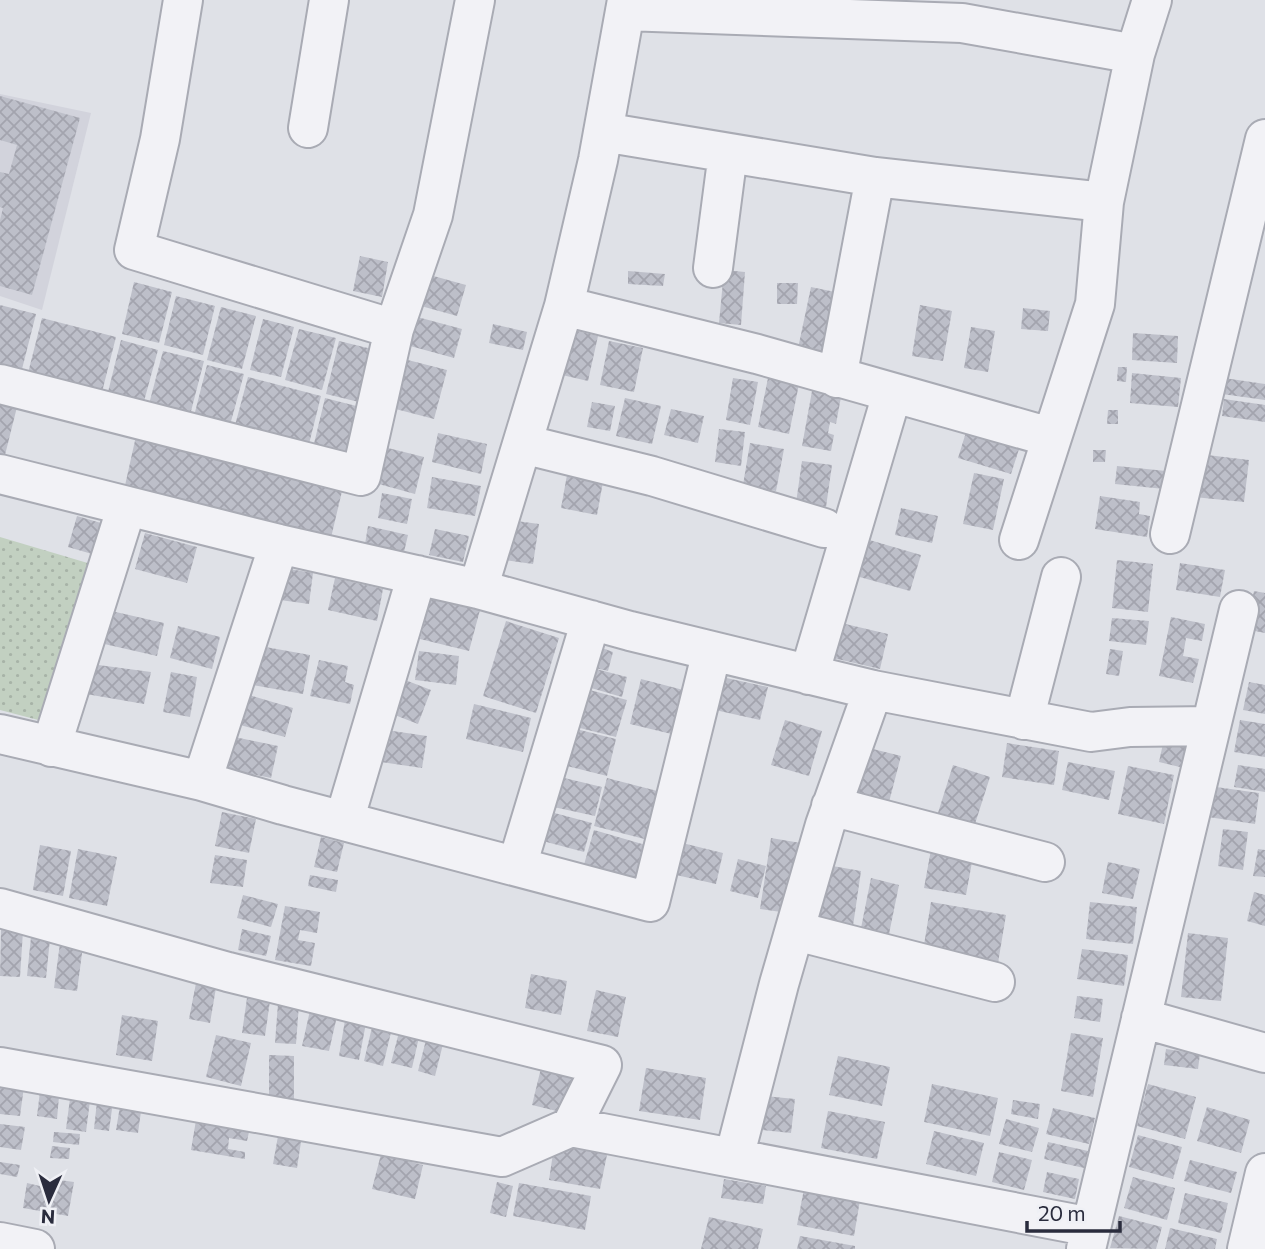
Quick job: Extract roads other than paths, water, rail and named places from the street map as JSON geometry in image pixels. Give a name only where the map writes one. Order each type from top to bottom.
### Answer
[{"type":"street","points":[[183,0],[160,139],[134,250],[394,328]]},
{"type":"street","points":[[308,128],[329,0]]},
{"type":"street","points":[[0,384],[362,476],[394,328],[433,215],[475,0]]},
{"type":"street","points":[[1019,540],[1095,304],[1104,202],[1135,54],[1152,0]]},
{"type":"street","points":[[478,589],[564,306],[603,132],[626,6],[962,23],[1135,54]]},
{"type":"street","points":[[603,132],[876,177],[1104,202]]},
{"type":"street","points":[[1170,534],[1265,139]]},
{"type":"street","points":[[713,268],[728,153]]},
{"type":"street","points":[[837,378],[876,177]]},
{"type":"street","points":[[564,306],[757,354],[1051,437]]},
{"type":"street","points":[[809,675],[891,394]]},
{"type":"street","points":[[523,444],[652,476],[824,528]]},
{"type":"street","points":[[0,474],[279,544],[478,589],[873,690],[1091,732],[1130,727],[1211,726]]},
{"type":"street","points":[[51,747],[127,506]]},
{"type":"street","points":[[202,781],[279,544]]},
{"type":"street","points":[[344,821],[417,575]]},
{"type":"street","points":[[1024,720],[1061,577]]},
{"type":"street","points":[[0,1068],[502,1157],[571,1127],[734,1158],[1088,1238],[1239,610]]},
{"type":"street","points":[[517,866],[591,620]]},
{"type":"street","points":[[0,734],[202,781],[650,902],[712,651]]},
{"type":"street","points":[[734,1158],[779,984],[831,806],[873,690]]},
{"type":"street","points":[[831,806],[1045,862]]},
{"type":"street","points":[[0,908],[228,972],[602,1065],[571,1127]]},
{"type":"street","points":[[796,932],[995,982]]},
{"type":"street","points":[[1141,1018],[1265,1053]]},
{"type":"street","points":[[1247,1249],[1265,1173]]},
{"type":"street","points":[[0,1242],[36,1249]]}]
